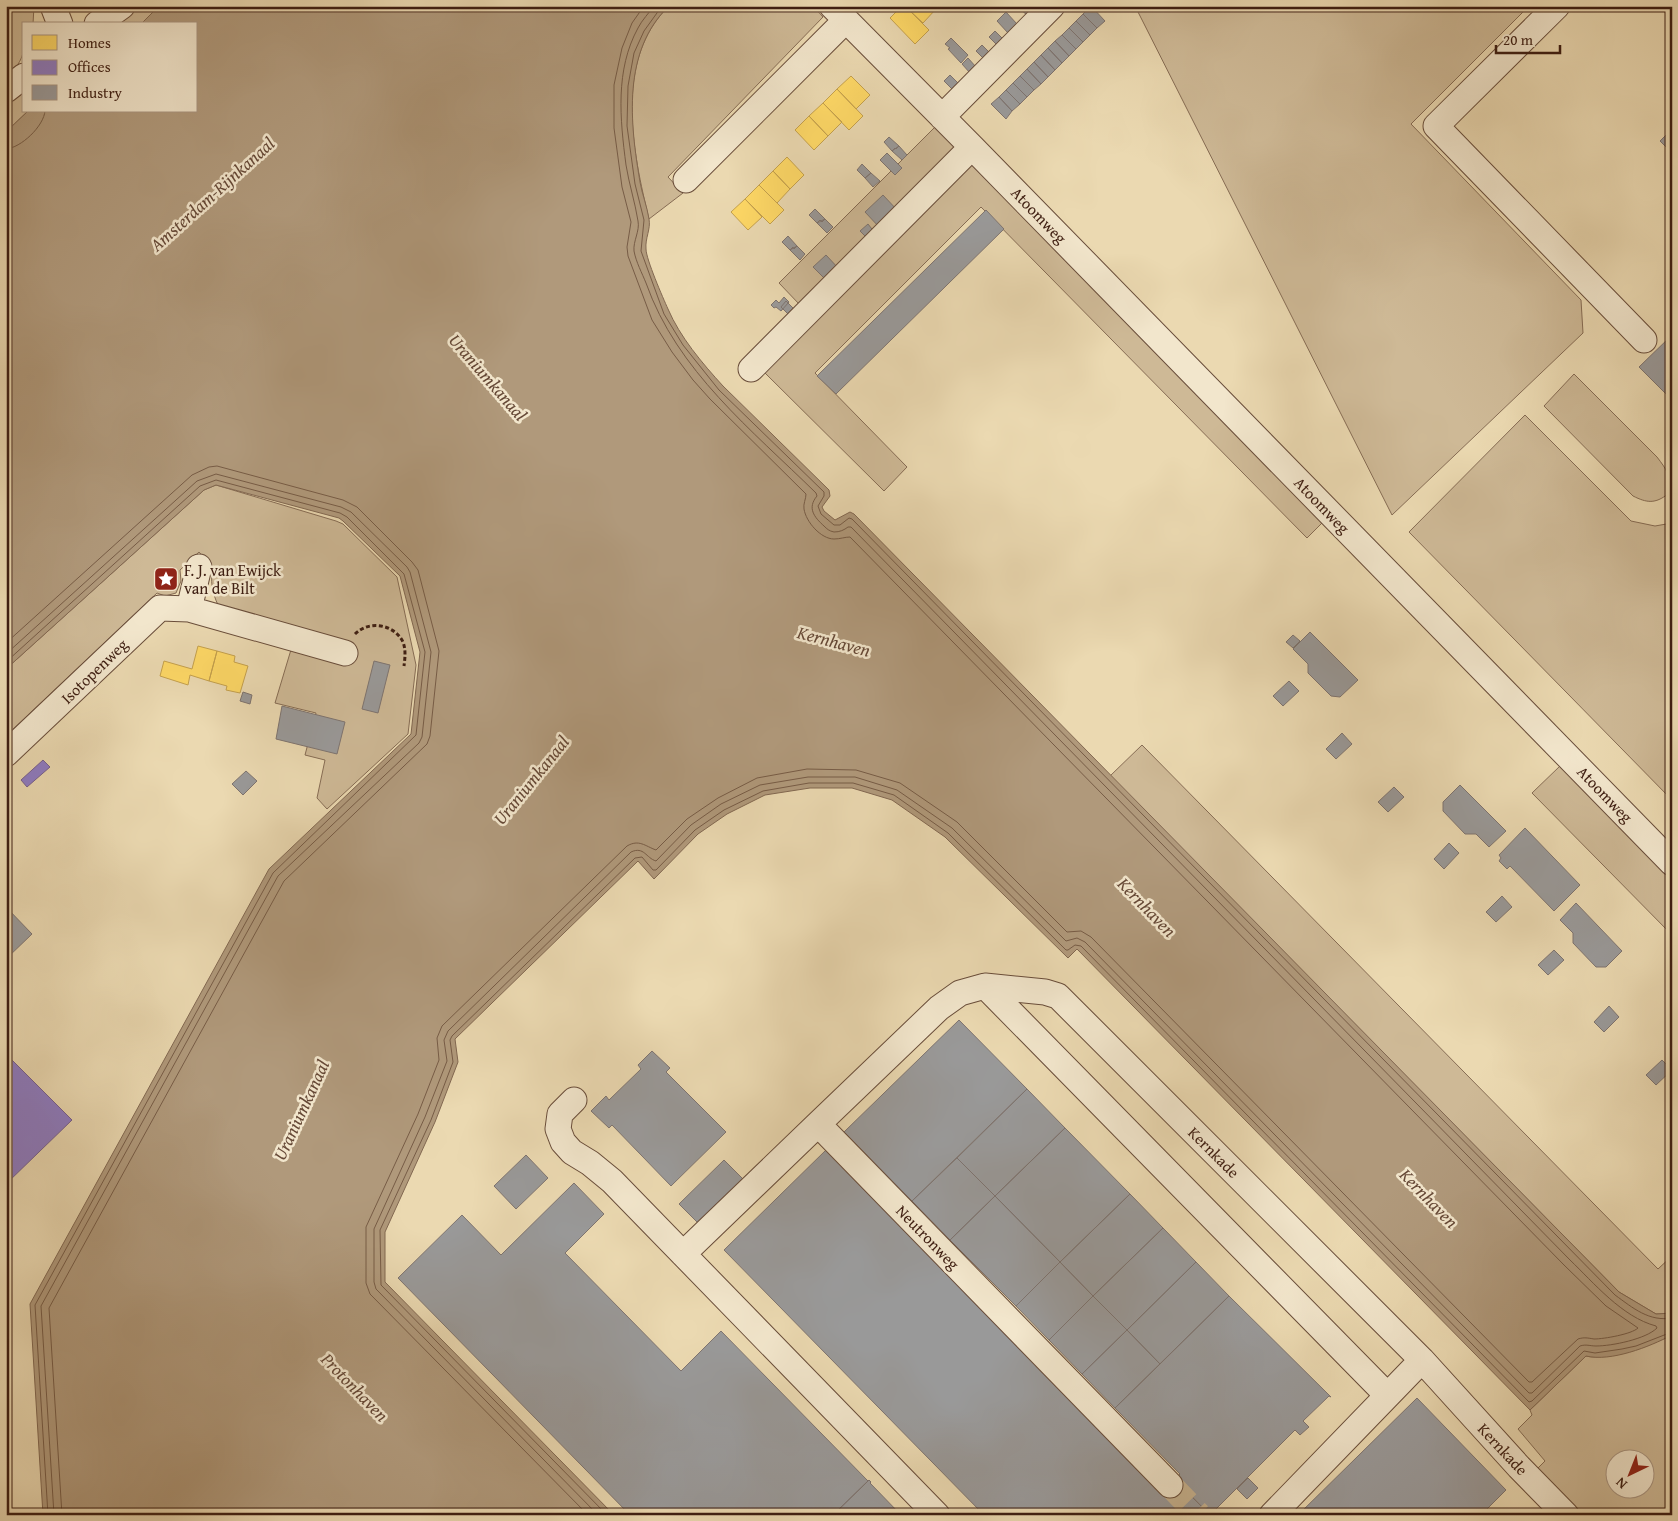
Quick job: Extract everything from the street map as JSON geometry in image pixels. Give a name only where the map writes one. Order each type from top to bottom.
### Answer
[{"type":"street","points":[[53,6],[59,22]]},
{"type":"street","points":[[100,22],[122,6]]},
{"type":"street","points":[[942,117],[1052,6]]},
{"type":"street","points":[[1557,6],[1436,126],[1644,340]]},
{"type":"street","name":"Atoomweg","points":[[686,180],[839,13],[1672,863]]},
{"type":"street","points":[[6,90],[22,78]]},
{"type":"street","points":[[751,369],[972,147]]},
{"type":"street","points":[[189,609],[199,567]]},
{"type":"street","name":"Isotopenweg","points":[[6,754],[160,608],[189,609],[345,653]]},
{"type":"street","points":[[985,986],[1387,1395]]},
{"type":"street","name":"Kernkade","points":[[818,1124],[939,1008],[960,993],[985,986],[1044,992],[1058,996],[1422,1360],[1519,1467],[1566,1515]]},
{"type":"street","points":[[574,1100],[560,1114],[558,1129],[563,1142],[572,1152],[590,1163],[612,1181],[938,1515]]},
{"type":"street","points":[[683,1254],[818,1124]]},
{"type":"street","name":"Neutronweg","points":[[818,1124],[1170,1485]]},
{"type":"street","points":[[1272,1515],[1422,1360]]},
{"type":"path","points":[[345,653],[350,640],[359,630],[371,626],[383,626],[395,632],[403,642],[406,654],[404,666]]},
{"type":"shaded area","points":[[6,6],[34,6],[33,22],[22,22],[21,59],[13,71],[6,77]]},
{"type":"shaded area","points":[[138,6],[159,6],[143,22],[118,22]]},
{"type":"shaded area","points":[[669,6],[813,6],[823,17],[668,177],[683,193],[649,219],[634,137],[632,108],[634,80],[640,53],[651,28]]},
{"type":"shaded area","points":[[1135,6],[1529,6],[1411,124],[1581,300],[1583,333],[1392,515]]},
{"type":"shaded area","points":[[22,90],[22,112],[27,112],[8,130],[6,136],[6,102]]},
{"type":"shaded area","points":[[938,124],[957,144],[950,154],[800,305],[779,283]]},
{"type":"shaded area","points":[[974,160],[1324,521],[1307,538],[981,207],[815,373],[907,467],[884,491],[765,373]]},
{"type":"shaded area","points":[[1574,374],[1657,457],[1668,474],[1668,494],[1655,501],[1643,500],[1633,496],[1544,406]]},
{"type":"shaded area","points":[[1525,415],[1631,521],[1655,526],[1672,523],[1672,800],[1409,532]]},
{"type":"shaded area","points":[[216,485],[343,524],[397,577],[416,665],[408,734],[327,809],[317,798],[325,760],[305,755],[316,713],[275,703],[296,633],[218,605],[212,586],[213,567],[199,552],[180,570],[181,581],[176,593],[165,596],[157,593],[6,736],[6,669],[204,490]]},
{"type":"shaded area","points":[[1142,745],[1658,1269],[1672,1256],[1671,1314],[1656,1314],[1619,1292],[1110,776]]},
{"type":"shaded area","points":[[1560,766],[1672,878],[1672,935],[1532,793]]},
{"type":"shaded area","points":[[1672,1335],[1672,1515],[1581,1515],[1536,1470],[1545,1461],[1518,1429],[1532,1415],[1530,1410],[1586,1356],[1597,1357],[1641,1348]]},
{"type":"water","points":[[159,6],[669,6],[654,24],[643,44],[633,89],[632,112],[636,159],[649,219],[646,245],[647,254],[655,279],[673,319],[692,349],[723,386],[829,490],[830,496],[822,507],[824,511],[835,520],[850,512],[854,514],[1619,1292],[1656,1314],[1672,1313],[1672,1335],[1618,1355],[1607,1357],[1586,1356],[1530,1410],[1077,949],[1068,958],[945,837],[892,800],[852,788],[810,788],[765,795],[727,814],[698,834],[654,879],[638,861],[455,1039],[458,1062],[435,1122],[385,1232],[385,1282],[614,1515],[43,1515],[30,1304],[269,869],[411,734],[420,652],[400,576],[343,521],[339,518],[216,485],[204,490],[6,669],[6,136],[8,130],[27,112],[198,112],[198,22],[143,22]]},
{"type":"building: Homes","points":[[902,6],[905,6],[929,30],[915,44],[890,18]]},
{"type":"building: Homes","points":[[905,6],[933,6],[936,9],[923,23]]},
{"type":"building: Homes","points":[[851,76],[870,95],[856,109],[837,89]]},
{"type":"building: Homes","points":[[837,89],[863,116],[849,130],[823,103]]},
{"type":"building: Homes","points":[[823,103],[842,122],[828,136],[809,116]]},
{"type":"building: Homes","points":[[809,116],[828,136],[814,150],[795,130]]},
{"type":"building: Homes","points":[[787,157],[804,175],[790,189],[773,171]]},
{"type":"building: Homes","points":[[773,171],[790,189],[777,203],[759,185]]},
{"type":"building: Homes","points":[[759,185],[784,210],[770,224],[745,199]]},
{"type":"building: Homes","points":[[745,199],[762,217],[748,230],[731,212]]},
{"type":"building: Homes","points":[[198,646],[217,651],[209,681],[190,675],[188,685],[160,676],[164,661],[192,669]]},
{"type":"building: Homes","points":[[217,651],[235,656],[234,662],[248,666],[240,693],[226,690],[227,686],[209,681]]},
{"type":"building: Offices","points":[[43,760],[50,767],[27,787],[21,780]]},
{"type":"building: Offices","points":[[6,1054],[72,1120],[6,1184]]},
{"type":"building: Industry","points":[[1021,6],[1038,6],[1028,16],[1019,8]]},
{"type":"building: Industry","points":[[1091,6],[1105,21],[1097,28],[1083,14]]},
{"type":"building: Industry","points":[[1006,12],[1017,24],[1008,33],[997,21]]},
{"type":"building: Industry","points":[[1083,14],[1097,28],[1090,35],[1076,21]]},
{"type":"building: Industry","points":[[1076,21],[1090,35],[1083,42],[1069,28]]},
{"type":"building: Industry","points":[[1069,28],[1083,42],[1076,49],[1062,35]]},
{"type":"building: Industry","points":[[995,31],[1004,40],[998,46],[989,37]]},
{"type":"building: Industry","points":[[1062,35],[1076,49],[1069,56],[1055,41]]},
{"type":"building: Industry","points":[[951,38],[968,55],[961,63],[945,44]]},
{"type":"building: Industry","points":[[1055,41],[1069,56],[1062,63],[1048,48]]},
{"type":"building: Industry","points":[[982,45],[990,53],[984,59],[976,51]]},
{"type":"building: Industry","points":[[1048,48],[1062,63],[1055,70],[1041,55]]},
{"type":"building: Industry","points":[[1041,55],[1055,70],[1048,77],[1034,62]]},
{"type":"building: Industry","points":[[968,58],[976,67],[970,73],[962,64]]},
{"type":"building: Industry","points":[[1034,62],[1048,77],[1041,84],[1027,69]]},
{"type":"building: Industry","points":[[1027,69],[1041,84],[1034,90],[1020,76]]},
{"type":"building: Industry","points":[[950,75],[959,84],[953,90],[944,81]]},
{"type":"building: Industry","points":[[1020,76],[1034,90],[1027,97],[1013,83]]},
{"type":"building: Industry","points":[[1013,83],[1027,97],[1020,104],[1006,90]]},
{"type":"building: Industry","points":[[1006,90],[1020,104],[1012,111],[999,97]]},
{"type":"building: Industry","points":[[999,97],[1012,111],[1006,119],[991,104]]},
{"type":"building: Industry","points":[[1672,129],[1672,153],[1660,141]]},
{"type":"building: Industry","points":[[889,137],[899,146],[892,151],[884,142]]},
{"type":"building: Industry","points":[[899,146],[907,155],[902,160],[892,151]]},
{"type":"building: Industry","points":[[887,153],[902,168],[895,175],[880,160]]},
{"type":"building: Industry","points":[[862,164],[871,173],[865,178],[857,170]]},
{"type":"building: Industry","points":[[871,173],[880,181],[873,187],[865,178]]},
{"type":"building: Industry","points":[[883,195],[898,211],[880,228],[865,212]]},
{"type":"building: Industry","points":[[815,209],[825,219],[822,222],[820,220],[817,223],[809,215]]},
{"type":"building: Industry","points":[[986,210],[1004,229],[836,394],[817,376]]},
{"type":"building: Industry","points":[[825,219],[833,227],[827,233],[817,223]]},
{"type":"building: Industry","points":[[868,224],[875,233],[868,239],[860,231]]},
{"type":"building: Industry","points":[[788,236],[797,246],[794,249],[793,247],[790,250],[782,242]]},
{"type":"building: Industry","points":[[797,246],[805,254],[800,260],[790,250]]},
{"type":"building: Industry","points":[[826,255],[840,270],[828,282],[813,267]]},
{"type":"building: Industry","points":[[784,297],[789,302],[781,311],[771,305],[776,300],[779,303]]},
{"type":"building: Industry","points":[[786,301],[793,308],[788,314],[781,307]]},
{"type":"building: Industry","points":[[1672,335],[1672,400],[1639,367]]},
{"type":"building: Industry","points":[[1310,632],[1358,680],[1340,697],[1331,696],[1308,673],[1308,664],[1293,649]]},
{"type":"building: Industry","points":[[1293,635],[1300,641],[1293,648],[1286,642]]},
{"type":"building: Industry","points":[[374,661],[390,665],[378,713],[362,709]]},
{"type":"building: Industry","points":[[1289,681],[1299,691],[1283,706],[1273,696]]},
{"type":"building: Industry","points":[[243,692],[252,695],[250,704],[240,701]]},
{"type":"building: Industry","points":[[282,706],[345,722],[337,754],[276,739]]},
{"type":"building: Industry","points":[[1342,733],[1352,744],[1336,759],[1326,749]]},
{"type":"building: Industry","points":[[246,771],[257,781],[243,795],[232,784]]},
{"type":"building: Industry","points":[[1460,785],[1506,831],[1489,847],[1476,834],[1465,834],[1443,811],[1443,802]]},
{"type":"building: Industry","points":[[1394,787],[1404,797],[1388,812],[1378,802]]},
{"type":"building: Industry","points":[[1525,828],[1580,885],[1554,911],[1510,866],[1507,869],[1499,861],[1501,858],[1499,855]]},
{"type":"building: Industry","points":[[1449,843],[1459,853],[1444,869],[1434,859]]},
{"type":"building: Industry","points":[[1502,896],[1512,907],[1496,922],[1486,912]]},
{"type":"building: Industry","points":[[1576,903],[1622,951],[1606,967],[1596,967],[1573,943],[1573,933],[1560,920]]},
{"type":"building: Industry","points":[[6,907],[32,934],[6,959]]},
{"type":"building: Industry","points":[[1554,950],[1564,960],[1548,975],[1538,965]]},
{"type":"building: Industry","points":[[1609,1006],[1619,1017],[1604,1032],[1594,1022]]},
{"type":"building: Industry","points":[[959,1020],[1027,1089],[912,1201],[844,1132]]},
{"type":"building: Industry","points":[[652,1051],[670,1068],[666,1072],[726,1132],[671,1186],[612,1125],[609,1128],[591,1111],[606,1096],[609,1100],[641,1069],[638,1065]]},
{"type":"building: Industry","points":[[1662,1060],[1672,1070],[1656,1085],[1646,1075]]},
{"type":"building: Industry","points":[[1027,1089],[1065,1128],[995,1196],[957,1158]]},
{"type":"building: Industry","points":[[1065,1128],[1130,1194],[1060,1262],[995,1196]]},
{"type":"building: Industry","points":[[827,1149],[1209,1514],[1049,1515],[1047,1513],[1046,1515],[984,1515],[724,1250]]},
{"type":"building: Industry","points":[[526,1155],[548,1178],[516,1209],[494,1186]]},
{"type":"building: Industry","points":[[957,1158],[995,1196],[950,1240],[912,1201]]},
{"type":"building: Industry","points":[[724,1160],[743,1179],[698,1223],[679,1204]]},
{"type":"building: Industry","points":[[574,1183],[604,1214],[565,1253],[681,1371],[721,1331],[868,1481],[833,1515],[630,1515],[398,1278],[462,1215],[501,1255]]},
{"type":"building: Industry","points":[[1130,1194],[1163,1228],[1093,1296],[1060,1262]]},
{"type":"building: Industry","points":[[995,1196],[1060,1262],[1016,1306],[950,1240]]},
{"type":"building: Industry","points":[[1163,1228],[1196,1262],[1127,1330],[1093,1296]]},
{"type":"building: Industry","points":[[1060,1262],[1093,1296],[1049,1340],[1016,1306]]},
{"type":"building: Industry","points":[[1196,1262],[1229,1296],[1160,1364],[1127,1330]]},
{"type":"building: Industry","points":[[1093,1296],[1127,1330],[1082,1374],[1049,1340]]},
{"type":"building: Industry","points":[[1229,1296],[1331,1397],[1329,1396],[1303,1421],[1309,1427],[1300,1435],[1295,1430],[1210,1515],[1175,1479],[1180,1474],[1115,1408]]},
{"type":"building: Industry","points":[[1127,1330],[1160,1364],[1115,1408],[1082,1374]]},
{"type":"building: Industry","points":[[1417,1398],[1506,1490],[1485,1511],[1489,1515],[1298,1515]]},
{"type":"building: Industry","points":[[1248,1478],[1258,1488],[1247,1499],[1237,1489]]},
{"type":"building: Industry","points":[[869,1480],[901,1515],[833,1515]]},
{"type":"tunnel","points":[[1170,1485],[1199,1515]]},
{"type":"place","name":"F. J. van Ewijck van de Bilt","points":[[166,579]]},
{"type":"water label","name":"Amsterdam-Rijnkanaal","points":[[212,194]]},
{"type":"water label","name":"Uraniumkanaal","points":[[488,377]]},
{"type":"water label","name":"Kernhaven","points":[[834,641]]},
{"type":"water label","name":"Uraniumkanaal","points":[[531,780]]},
{"type":"water label","name":"Kernhaven","points":[[1147,907]]},
{"type":"water label","name":"Uraniumkanaal","points":[[301,1110]]},
{"type":"water label","name":"Kernhaven","points":[[1429,1198]]},
{"type":"water label","name":"Protonhaven","points":[[355,1387]]}]
